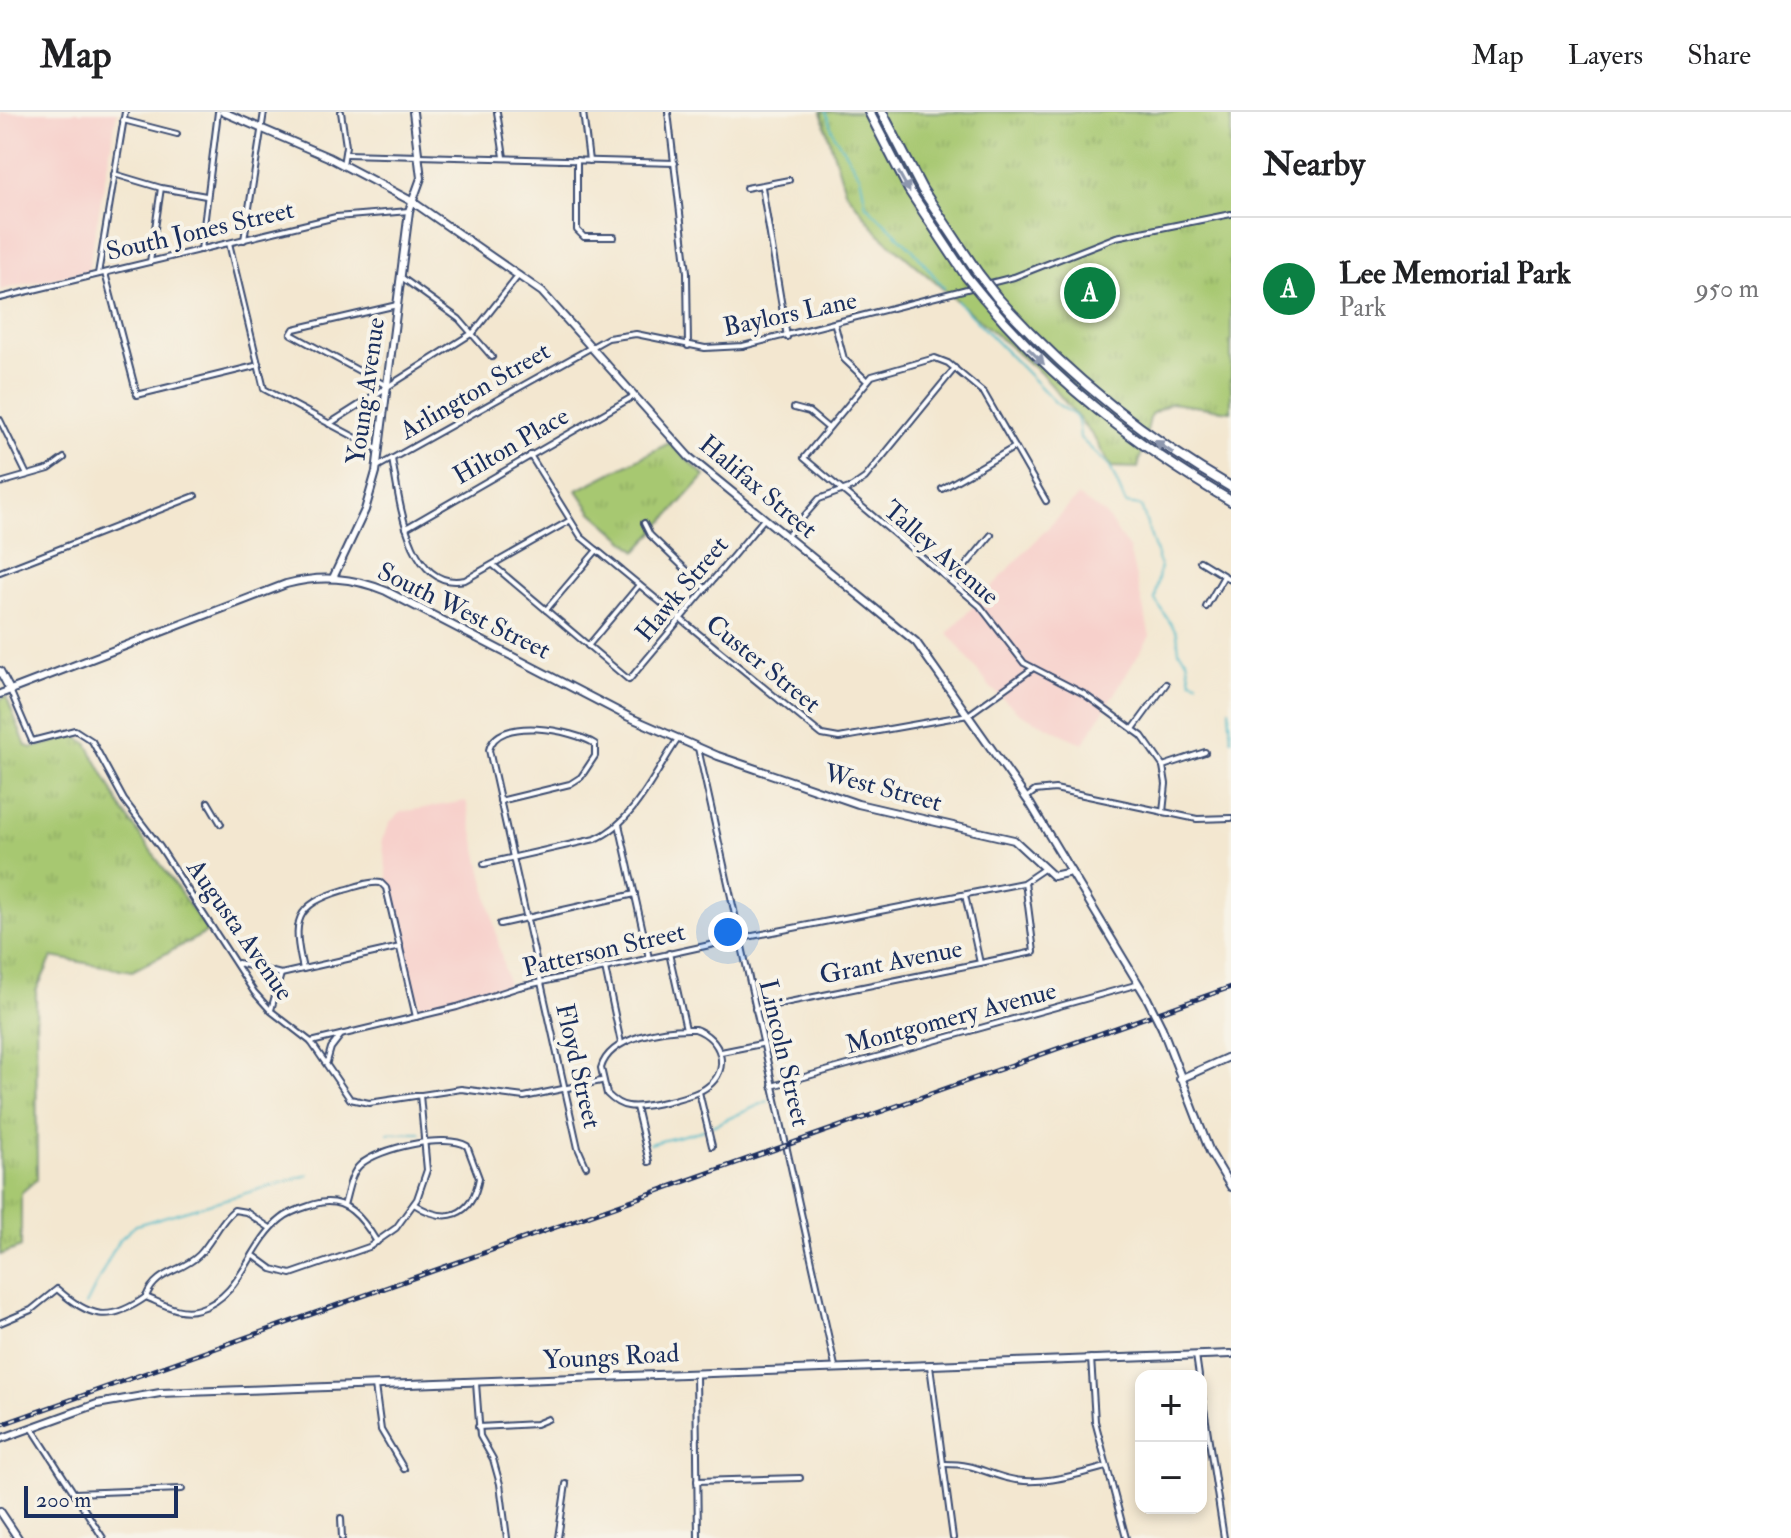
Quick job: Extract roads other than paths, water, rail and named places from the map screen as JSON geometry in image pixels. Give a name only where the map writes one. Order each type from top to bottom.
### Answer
[{"type":"highway","points":[[869,112],[909,190],[966,276],[1030,350],[1100,414],[1161,458],[1231,501]]},
{"type":"highway","points":[[882,112],[922,189],[996,296],[1050,353],[1119,414],[1231,487]]},
{"type":"street","points":[[98,274],[125,112]]},
{"type":"street","points":[[201,250],[206,196],[220,112]]},
{"type":"street","name":"Halifax Street","points":[[220,112],[343,165],[413,202],[519,275],[553,302],[689,457],[916,642],[1026,798],[1139,984],[1162,1028],[1210,1152],[1231,1187]]},
{"type":"street","points":[[244,240],[264,112]]},
{"type":"street","points":[[341,112],[346,154],[343,165]]},
{"type":"street","name":"Young Avenue","points":[[333,578],[365,510],[377,467],[409,211],[421,178],[413,112]]},
{"type":"street","points":[[497,112],[504,158]]},
{"type":"street","points":[[583,112],[589,161]]},
{"type":"street","points":[[668,112],[687,272],[688,346]]},
{"type":"street","points":[[123,120],[177,134]]},
{"type":"street","points":[[346,154],[675,163]]},
{"type":"street","points":[[577,160],[577,230],[584,237],[614,237]]},
{"type":"street","points":[[114,174],[161,188],[206,196]]},
{"type":"street","points":[[746,188],[789,180]]},
{"type":"street","points":[[762,187],[787,337]]},
{"type":"street","points":[[150,262],[161,188]]},
{"type":"street","name":"South Jones Street","points":[[0,298],[346,215],[409,211]]},
{"type":"street","name":"Baylors Lane","points":[[592,346],[627,334],[688,346],[729,348],[787,337],[1029,272],[1106,239],[1231,214]]},
{"type":"street","name":"Arlington Street","points":[[229,243],[266,392],[379,450]]},
{"type":"street","points":[[105,273],[137,395],[259,365]]},
{"type":"street","points":[[329,424],[474,332],[519,275]]},
{"type":"street","points":[[401,277],[474,332],[492,357]]},
{"type":"street","points":[[387,386],[292,337],[293,330],[398,305]]},
{"type":"street","points":[[835,325],[844,359],[867,381]]},
{"type":"street","name":"Arlington Street","points":[[377,467],[592,346]]},
{"type":"street","points":[[794,408],[809,412],[828,428],[867,381],[880,372],[929,358],[940,359],[984,393],[1046,501]]},
{"type":"street","points":[[786,537],[819,499],[841,492],[865,478],[955,368]]},
{"type":"street","name":"Hilton Place","points":[[406,528],[634,396]]},
{"type":"street","points":[[0,420],[27,475]]},
{"type":"street","name":"Talley Avenue","points":[[828,428],[805,456],[841,492],[980,606],[1017,656],[1032,669],[1084,694],[1133,729],[1148,742],[1163,766]]},
{"type":"street","points":[[942,489],[1015,447]]},
{"type":"street","name":"Custer Street","points":[[530,455],[569,521],[597,550],[828,738],[968,715],[1032,669]]},
{"type":"street","points":[[0,483],[49,469],[64,458]]},
{"type":"street","points":[[392,459],[406,528],[418,557],[445,578],[461,582],[569,521]]},
{"type":"street","points":[[0,572],[195,496]]},
{"type":"street","name":"Hawk Street","points":[[588,646],[628,680],[764,519]]},
{"type":"street","points":[[644,523],[650,535],[706,589]]},
{"type":"street","points":[[952,582],[991,535]]},
{"type":"street","points":[[546,610],[597,550]]},
{"type":"street","points":[[1200,561],[1231,580]]},
{"type":"street","points":[[493,565],[588,646],[639,585]]},
{"type":"street","points":[[1206,607],[1224,576]]},
{"type":"street","name":"South West Street","points":[[0,694],[286,584],[333,578],[386,591],[678,739]]},
{"type":"street","points":[[0,671],[10,690]]},
{"type":"street","points":[[1133,729],[1166,684]]},
{"type":"street","name":"Augusta Avenue","points":[[10,690],[32,741],[75,730],[92,741],[124,800],[160,847],[235,962],[271,1011],[311,1042],[341,1090],[356,1102],[472,1089],[524,1097],[601,1081]]},
{"type":"street","name":"Floyd Street","points":[[500,801],[577,780],[596,754],[595,744],[551,728],[499,736],[491,742],[489,750],[497,784],[500,801],[526,918],[580,1155],[586,1166]]},
{"type":"street","points":[[484,864],[595,839],[619,824],[678,739]]},
{"type":"street","name":"West Street","points":[[678,739],[758,772],[858,804],[1014,840],[1045,868]]},
{"type":"street","name":"Lincoln Street","points":[[698,748],[835,1366]]},
{"type":"street","points":[[1163,812],[1166,784],[1163,766],[1205,752]]},
{"type":"street","points":[[1026,798],[1041,790],[1055,789],[1206,820],[1231,818]]},
{"type":"street","points":[[208,802],[221,824]]},
{"type":"street","points":[[619,824],[649,958]]},
{"type":"street","points":[[1045,868],[1057,877],[1071,872]]},
{"type":"street","name":"Patterson Street","points":[[311,1042],[541,982],[669,953],[1025,882],[1045,868]]},
{"type":"street","points":[[303,969],[295,935],[304,911],[330,895],[374,882],[384,885],[416,1017]]},
{"type":"street","name":"Grant Avenue","points":[[755,1009],[1034,952],[1025,882]]},
{"type":"street","points":[[500,924],[635,894]]},
{"type":"street","points":[[965,895],[980,963]]},
{"type":"street","points":[[235,962],[281,974],[400,947]]},
{"type":"street","points":[[669,953],[686,1029]]},
{"type":"street","points":[[605,968],[621,1043]]},
{"type":"street","points":[[271,1011],[281,974]]},
{"type":"street","name":"Montgomery Avenue","points":[[772,1086],[1139,984]]},
{"type":"street","points":[[686,1029],[706,1034],[721,1052],[719,1073],[699,1092],[636,1107],[612,1099],[601,1081],[605,1056],[621,1043],[686,1029]]},
{"type":"street","points":[[327,1064],[331,1048],[343,1034]]},
{"type":"street","points":[[721,1052],[762,1044]]},
{"type":"street","points":[[1180,1079],[1231,1056]]},
{"type":"street","points":[[699,1092],[712,1146]]},
{"type":"street","points":[[253,1255],[272,1269],[291,1274],[377,1242],[396,1228],[414,1204],[427,1170],[427,1144],[420,1095]]},
{"type":"street","points":[[636,1107],[649,1162]]},
{"type":"street","points":[[344,1205],[360,1165],[382,1150],[464,1143],[475,1163],[479,1182],[470,1203],[458,1213],[438,1216],[414,1204]]},
{"type":"street","points":[[146,1297],[183,1311],[207,1306],[227,1292],[271,1229],[286,1215],[317,1204],[344,1205],[362,1218],[377,1242]]},
{"type":"street","points":[[0,1323],[31,1310],[57,1289],[77,1306],[97,1314],[123,1311],[146,1297],[150,1285],[161,1275],[191,1262],[202,1253],[234,1210],[246,1212],[271,1229]]},
{"type":"street","name":"Youngs Road","points":[[0,1439],[97,1404],[160,1393],[476,1383],[835,1366],[1231,1354]]},
{"type":"street","points":[[1196,1355],[1198,1370]]},
{"type":"street","points":[[1091,1358],[1093,1411],[1126,1538]]},
{"type":"street","points":[[929,1363],[953,1538]]},
{"type":"street","points":[[696,1373],[698,1538]]},
{"type":"street","points":[[476,1383],[478,1427],[500,1484],[507,1538]]},
{"type":"street","points":[[375,1386],[381,1430],[404,1469]]},
{"type":"street","points":[[478,1427],[536,1424],[548,1419]]},
{"type":"street","points":[[32,1428],[103,1538]]},
{"type":"street","points":[[1207,1428],[1224,1538]]},
{"type":"street","points":[[945,1464],[982,1467],[1010,1479],[1057,1479],[1106,1467]]},
{"type":"street","points":[[697,1481],[800,1478]]},
{"type":"street","points":[[558,1538],[566,1484]]},
{"type":"street","points":[[74,1493],[182,1489]]},
{"type":"street","points":[[0,1512],[18,1538]]},
{"type":"street","points":[[341,1518],[342,1538]]},
{"type":"waterway","points":[[826,112],[834,135],[860,176],[866,205],[913,250],[944,288]]},
{"type":"waterway","points":[[957,301],[1056,403],[1077,418],[1080,438],[1110,467],[1126,504],[1141,506],[1160,565],[1155,600],[1177,633],[1179,651],[1187,660],[1191,680],[1197,682]]},
{"type":"waterway","points":[[1229,709],[1231,739]]},
{"type":"waterway","points":[[712,1126],[768,1101]]},
{"type":"waterway","points":[[649,1144],[704,1130]]},
{"type":"waterway","points":[[388,1133],[420,1133]]},
{"type":"waterway","points":[[86,1305],[118,1241],[136,1225],[308,1175]]},
{"type":"railway","points":[[0,1425],[1231,987]]},
{"type":"place","name":"Lee Memorial Park","points":[[1090,293]]}]
